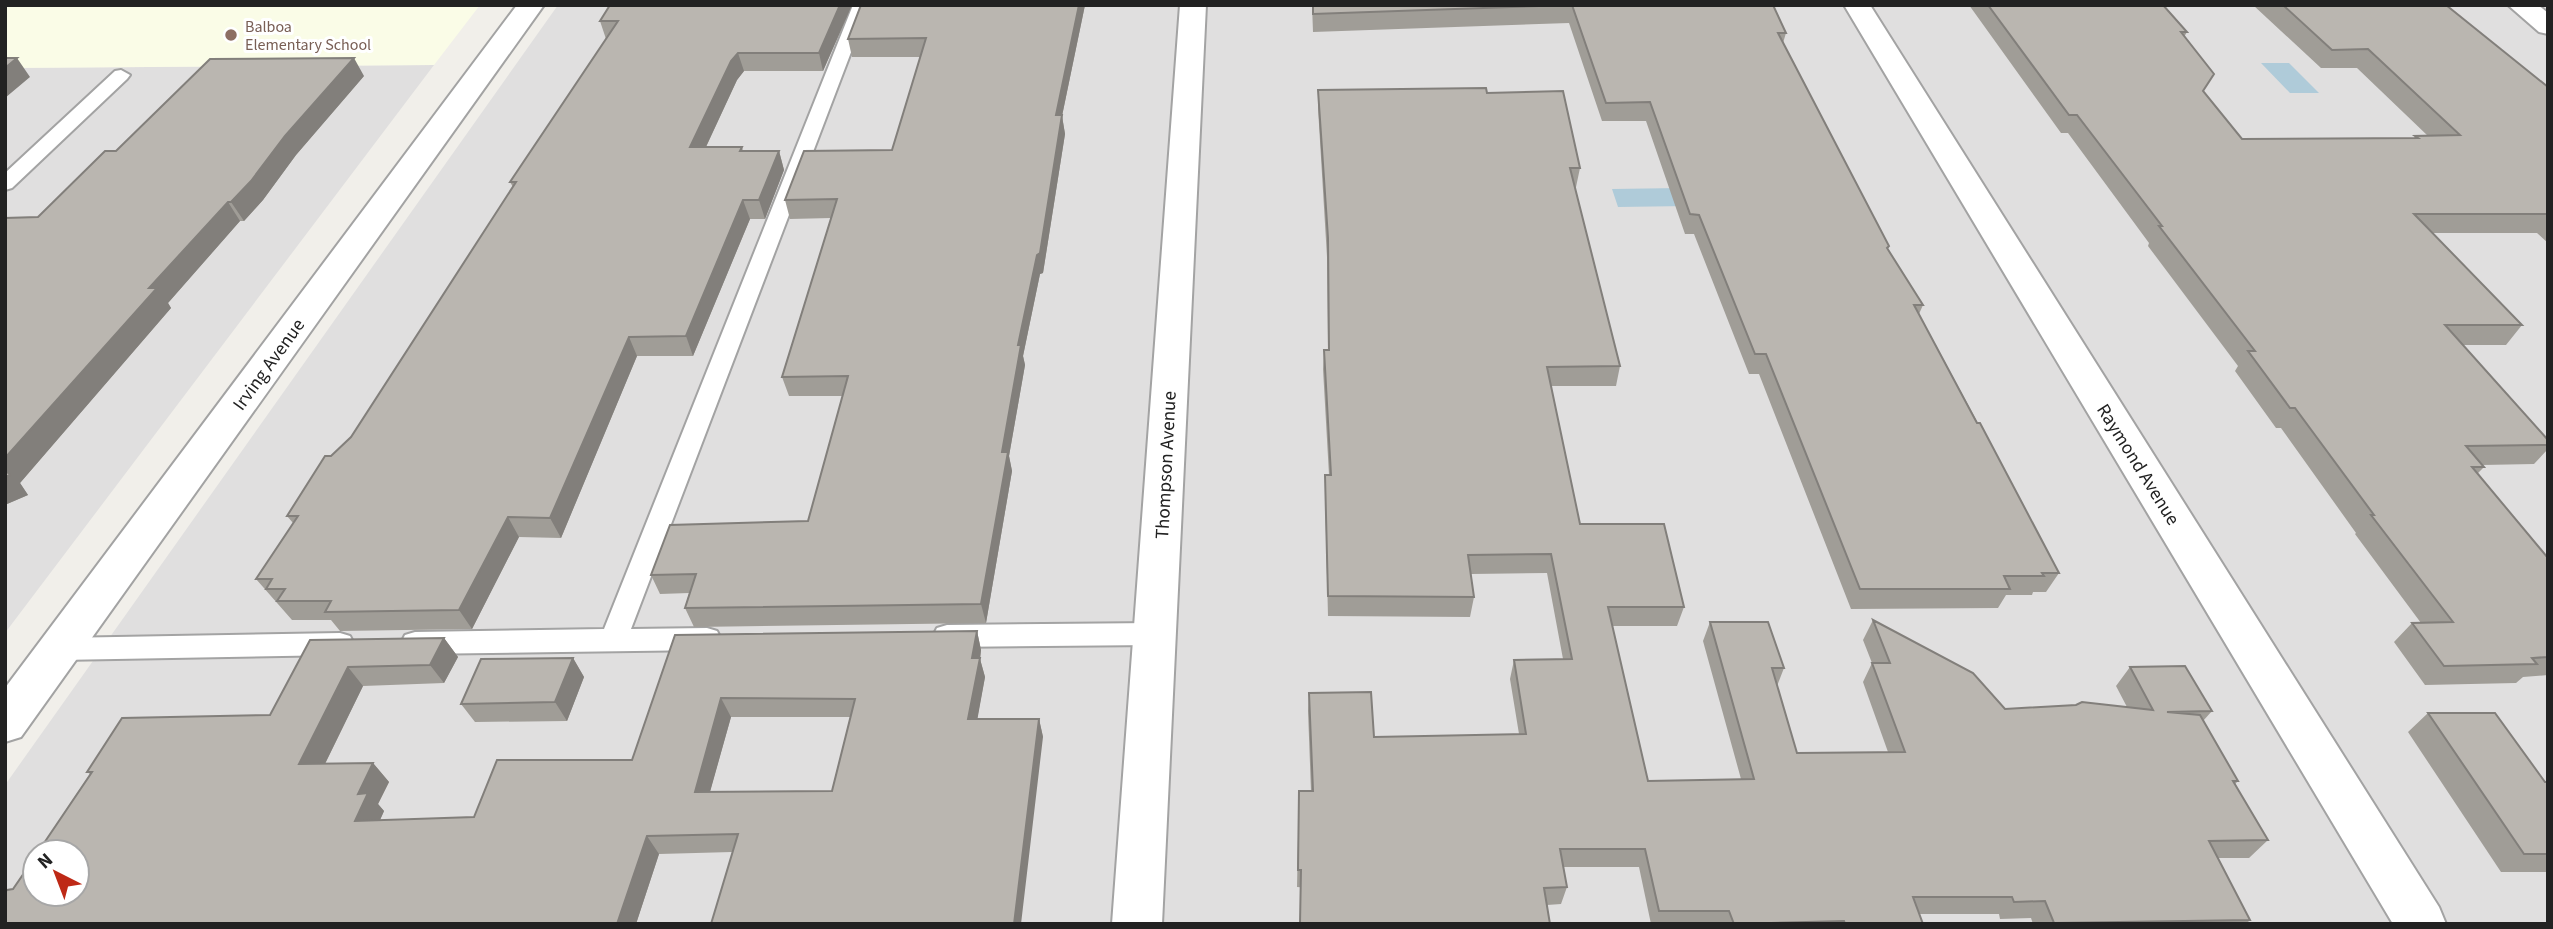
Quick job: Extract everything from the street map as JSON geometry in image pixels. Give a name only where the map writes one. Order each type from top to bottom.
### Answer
[{"type":"street","name":"Irving Avenue","points":[[5,723],[531,5]]},
{"type":"street","name":"Thompson Avenue","points":[[1137,924],[1193,5]]},
{"type":"street","name":"Raymond Avenue","points":[[1857,5],[2421,924]]},
{"type":"street","points":[[2521,5],[2548,26]]},
{"type":"lane","points":[[613,640],[861,5]]},
{"type":"lane","points":[[5,184],[121,75]]},
{"type":"lane","points":[[920,637],[1155,634]]},
{"type":"lane","points":[[390,643],[739,639]]},
{"type":"lane","points":[[60,649],[362,644]]},
{"type":"shaded area","name":"Balboa Elementary School","points":[[5,5],[480,5],[434,65],[5,68]]},
{"type":"shaded area","points":[[558,5],[2548,5],[2548,924],[5,924],[5,785]]},
{"type":"shaded area","points":[[434,65],[5,633],[5,68]]},
{"type":"water","points":[[2261,63],[2289,63],[2319,93],[2290,93]]},
{"type":"water","points":[[1680,188],[1687,206],[1618,207],[1612,189]]},
{"type":"building","points":[[610,5],[840,5],[819,53],[738,53],[731,61],[690,147],[742,147],[740,151],[779,151],[759,200],[743,200],[686,336],[629,337],[550,518],[508,517],[459,610],[325,612],[331,601],[277,601],[285,589],[266,589],[272,579],[256,579],[298,516],[287,516],[325,456],[331,456],[351,437],[516,182],[510,182],[618,21],[600,21]]},
{"type":"building","points":[[861,5],[1079,5],[1056,115],[1062,115],[1040,253],[1037,255],[1018,345],[1021,345],[1002,452],[1008,452],[981,604],[685,608],[696,574],[651,575],[670,525],[808,521],[848,376],[782,377],[837,199],[785,200],[804,151],[892,150],[926,38],[848,39]]},
{"type":"building","points":[[1313,5],[1569,5],[1313,14]]},
{"type":"building","points":[[1572,5],[1773,5],[1786,33],[1778,33],[1889,246],[1887,248],[1923,305],[1914,305],[2059,573],[2042,573],[2044,576],[2004,576],[2010,589],[1860,589],[1766,354],[1755,354],[1699,215],[1690,214],[1650,102],[1606,103]]},
{"type":"building","points":[[1988,5],[2163,5],[2187,32],[2181,32],[2214,74],[2203,91],[2242,139],[2418,138],[2415,136],[2460,135],[2368,49],[2332,50],[2283,5],[2446,5],[2548,87],[2548,214],[2414,214],[2522,325],[2445,325],[2548,440],[2548,445],[2466,446],[2484,467],[2472,467],[2548,558],[2548,657],[2532,658],[2537,664],[2444,666],[2412,623],[2453,622],[2371,515],[2374,515],[2295,408],[2290,408],[2248,351],[2255,351],[2159,226],[2162,226],[2077,115],[2069,115]]},
{"type":"building","points":[[5,58],[17,58],[5,68]]},
{"type":"building","points":[[354,58],[285,136],[251,181],[228,202],[149,288],[157,288],[5,458],[5,218],[38,217],[105,151],[116,151],[210,59]]},
{"type":"building","points":[[1486,88],[1487,93],[1563,91],[1580,168],[1570,168],[1620,366],[1547,367],[1580,524],[1664,524],[1684,607],[1608,607],[1648,781],[1754,779],[1710,622],[1768,622],[1784,668],[1772,668],[1797,753],[1905,752],[1872,663],[1890,663],[1873,620],[1973,673],[2005,709],[2076,705],[2082,702],[2153,710],[2130,667],[2185,666],[2212,711],[2167,712],[2200,715],[2238,781],[2233,781],[2268,840],[2209,841],[2250,920],[2054,923],[2045,901],[2014,902],[2012,897],[1913,897],[1923,924],[1845,924],[1844,921],[1734,924],[1729,911],[1659,911],[1645,849],[1560,849],[1567,887],[1544,888],[1550,924],[1300,924],[1299,791],[1313,791],[1309,693],[1371,692],[1374,737],[1526,734],[1514,660],[1572,659],[1551,554],[1468,555],[1474,597],[1328,596],[1325,475],[1331,475],[1324,350],[1329,350],[1328,238],[1318,90]]},
{"type":"building","points":[[977,631],[972,658],[980,658],[968,719],[1039,719],[1014,924],[711,924],[738,834],[647,836],[617,924],[5,924],[5,892],[13,889],[21,877],[21,908],[91,908],[91,838],[47,838],[92,772],[87,772],[122,718],[270,715],[310,640],[444,638],[430,665],[348,667],[299,764],[373,763],[358,794],[368,793],[355,821],[474,817],[497,760],[632,760],[675,635]],"holes":[[[721,698],[855,699],[832,791],[695,792]]]},
{"type":"building","points":[[573,658],[555,702],[461,704],[481,659]]},
{"type":"building","points":[[2428,713],[2495,713],[2545,782],[2548,782],[2548,854],[2524,854]]},
{"type":"place","name":"Balboa Elementary School","points":[[231,35]]}]
